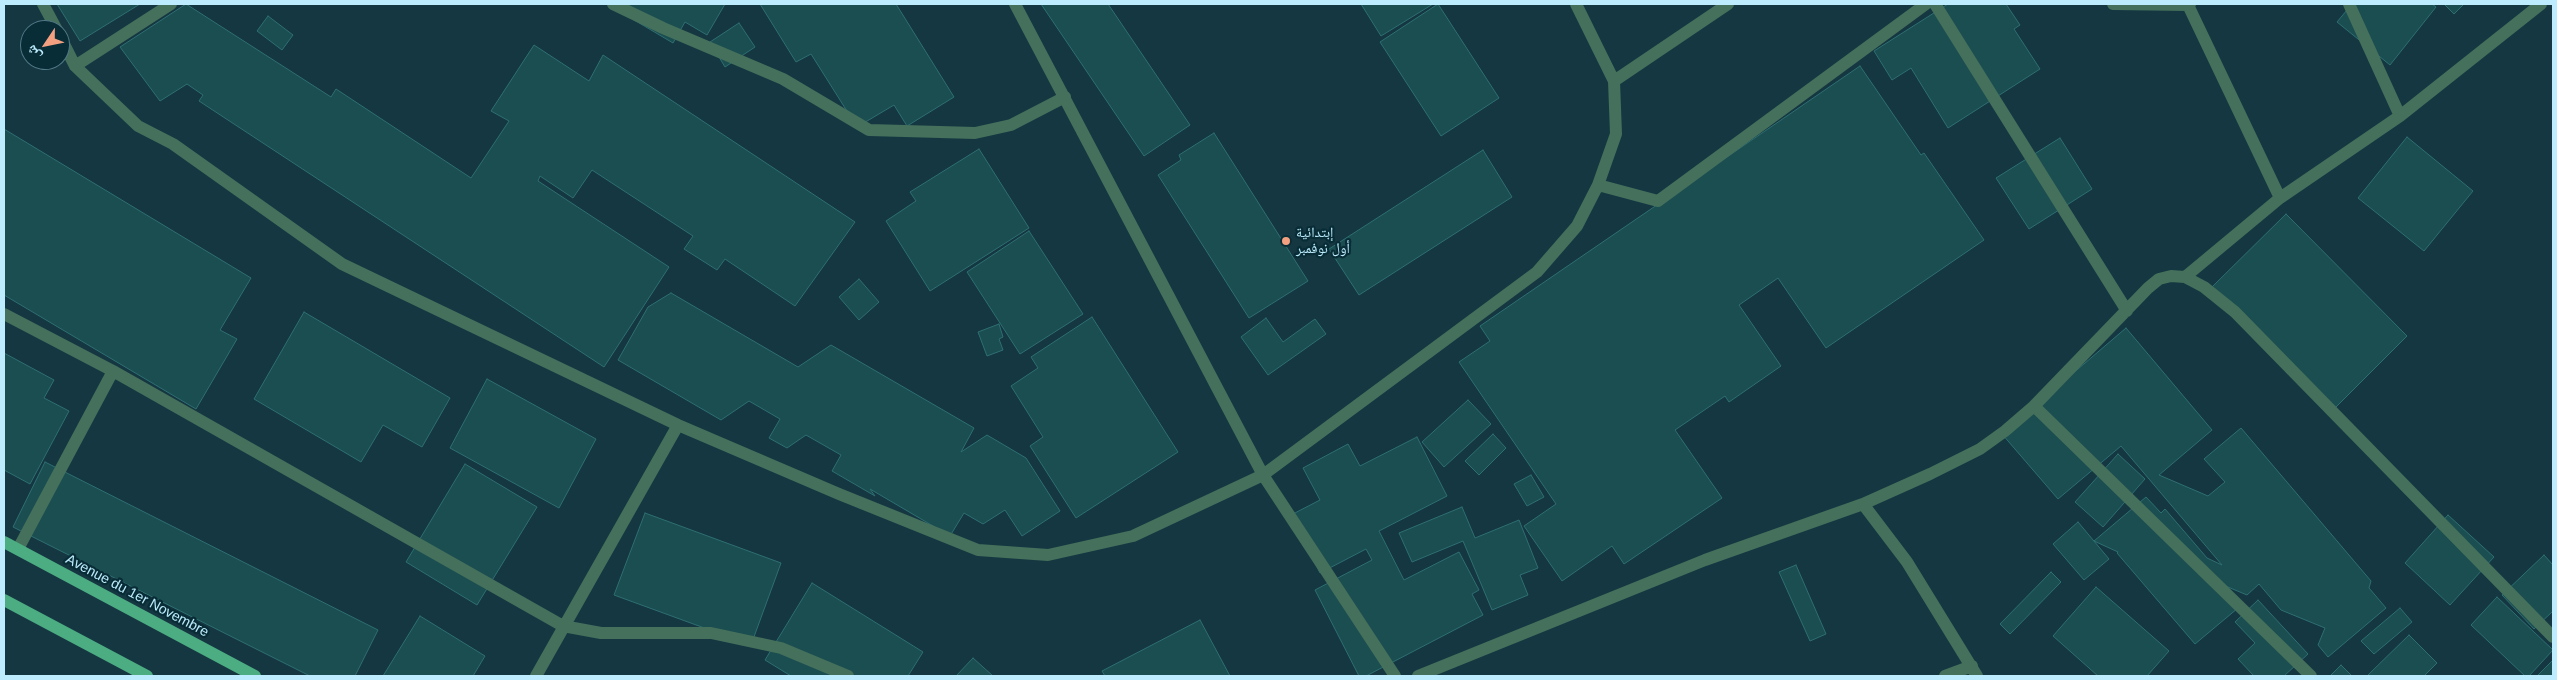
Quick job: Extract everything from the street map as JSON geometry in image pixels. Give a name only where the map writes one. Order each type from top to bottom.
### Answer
[{"type":"main road","name":"Avenue du 1er Novembre","points":[[4,542],[255,676]]},
{"type":"main road","points":[[4,600],[147,676]]},
{"type":"street","points":[[44,4],[52,20]]},
{"type":"street","points":[[75,66],[171,4]]},
{"type":"street","points":[[613,4],[663,28],[783,79],[869,130],[975,133],[1011,125],[1065,97]]},
{"type":"street","points":[[1015,4],[1264,475],[1396,676]]},
{"type":"street","points":[[70,56],[75,66],[138,126],[173,144],[342,264],[678,425],[839,494],[978,550],[1048,555],[1133,536],[1264,475],[1537,272],[1577,226],[1598,185],[1616,134],[1614,81],[1576,4]]},
{"type":"street","points":[[1614,81],[1728,4]]},
{"type":"street","points":[[1598,185],[1658,201],[1926,4]]},
{"type":"street","points":[[1935,4],[2126,311]]},
{"type":"street","points":[[2113,4],[2189,5],[2280,198]]},
{"type":"street","points":[[2349,4],[2400,116]]},
{"type":"street","points":[[2185,277],[2280,198],[2400,116],[2541,4]]},
{"type":"street","points":[[1418,676],[1705,560],[1863,504],[1980,449],[2034,406],[2148,288],[2159,279],[2171,276],[2185,277],[2204,287],[2234,312],[2553,637]]},
{"type":"street","points":[[4,314],[113,371],[563,626],[601,633],[711,633],[781,648],[848,676]]},
{"type":"street","points":[[18,549],[113,371]]},
{"type":"street","points":[[2034,406],[2311,676]]},
{"type":"street","points":[[536,676],[678,425]]},
{"type":"street","points":[[1863,504],[1907,562],[1974,671],[1945,676]]},
{"type":"building","points":[[57,4],[140,4],[80,41],[70,25],[70,20],[67,20]]},
{"type":"building","points":[[186,4],[331,97],[336,89],[471,178],[509,121],[491,111],[534,45],[589,81],[603,55],[855,222],[795,306],[725,259],[717,270],[684,249],[693,236],[592,170],[573,198],[540,176],[538,181],[669,267],[604,367],[199,101],[203,95],[187,84],[160,101],[120,47]]},
{"type":"building","points":[[607,4],[725,4],[707,35],[685,22],[673,43]]},
{"type":"building","points":[[760,4],[896,4],[954,97],[907,126],[894,105],[857,127],[811,54],[796,62]]},
{"type":"building","points":[[1041,4],[1108,4],[1190,125],[1144,156]]},
{"type":"building","points":[[1361,4],[1433,4],[1381,36]]},
{"type":"building","points":[[1438,4],[1499,98],[1441,136],[1380,42]]},
{"type":"building","points":[[1948,4],[2006,4],[2020,25],[2014,29],[2040,69],[1948,128],[1911,68],[1892,80],[1874,51]]},
{"type":"building","points":[[2352,4],[2432,4],[2436,7],[2390,65],[2337,22]]},
{"type":"building","points":[[2444,4],[2464,4],[2454,14]]},
{"type":"building","points":[[268,16],[293,35],[282,50],[257,31]]},
{"type":"building","points":[[739,23],[755,47],[725,67],[710,42]]},
{"type":"building","points":[[1860,66],[1921,155],[1924,153],[1984,240],[1826,348],[1778,278],[1739,305],[1781,366],[1729,402],[1725,396],[1675,430],[1722,498],[1624,564],[1612,546],[1562,581],[1524,526],[1556,504],[1459,362],[1490,341],[1480,326]]},
{"type":"building","points":[[4,129],[251,278],[220,330],[237,339],[196,409],[4,295]]},
{"type":"building","points":[[1214,133],[1308,281],[1249,318],[1158,175],[1181,160],[1179,155]]},
{"type":"building","points":[[2407,137],[2473,191],[2424,251],[2358,198]]},
{"type":"building","points":[[2060,138],[2092,189],[2029,229],[1996,178]]},
{"type":"building","points":[[979,149],[1029,228],[930,291],[886,221],[916,201],[910,192]]},
{"type":"building","points":[[1483,150],[1512,197],[1359,295],[1329,249]]},
{"type":"building","points":[[2286,214],[2407,336],[2333,410],[2211,288]]},
{"type":"building","points":[[1029,231],[1083,314],[1020,354],[967,272]]},
{"type":"building","points":[[859,279],[879,302],[859,320],[839,297]]},
{"type":"building","points":[[671,293],[798,367],[831,345],[974,428],[961,452],[987,435],[1026,458],[1060,511],[1022,536],[1005,510],[983,524],[964,513],[950,536],[870,489],[875,496],[832,471],[841,455],[806,435],[787,448],[769,438],[780,419],[749,401],[721,420],[618,360],[648,307]]},
{"type":"building","points":[[304,312],[450,398],[422,447],[383,425],[361,462],[254,399]]},
{"type":"building","points":[[1092,317],[1178,452],[1076,518],[1030,446],[1043,437],[1011,386],[1038,368],[1031,357]]},
{"type":"building","points":[[1266,318],[1283,342],[1315,319],[1326,334],[1268,375],[1241,337]]},
{"type":"building","points":[[999,324],[1003,337],[999,339],[1003,350],[987,356],[978,332]]},
{"type":"building","points":[[2126,328],[2212,430],[2159,475],[2208,496],[2225,482],[2204,459],[2241,428],[2371,581],[2369,588],[2386,608],[2328,657],[2318,645],[2325,628],[2281,610],[2259,584],[2247,595],[2216,582],[2238,608],[2195,644],[2118,552],[2094,541],[2146,497],[2161,513],[2165,509],[2207,558],[2222,565],[2121,446],[2058,499],[2002,434]]},
{"type":"building","points":[[4,353],[54,380],[44,398],[69,411],[30,484],[4,470]]},
{"type":"building","points":[[487,379],[596,439],[559,508],[450,448]]},
{"type":"building","points":[[1468,400],[1491,424],[1444,467],[1422,442]]},
{"type":"building","points":[[1493,434],[1506,448],[1479,475],[1465,461]]},
{"type":"building","points":[[1417,437],[1447,496],[1379,531],[1404,580],[1459,552],[1479,590],[1472,594],[1483,615],[1366,676],[1359,676],[1315,590],[1372,560],[1366,549],[1320,573],[1291,515],[1320,500],[1303,468],[1348,444],[1360,466]]},
{"type":"building","points":[[2118,454],[2145,479],[2103,527],[2075,502]]},
{"type":"building","points":[[45,462],[378,630],[355,676],[310,676],[13,527]]},
{"type":"building","points":[[465,464],[537,507],[477,605],[406,562]]},
{"type":"building","points":[[1531,475],[1544,497],[1527,506],[1514,484]]},
{"type":"building","points":[[1462,507],[1475,538],[1519,520],[1538,568],[1520,575],[1528,595],[1492,610],[1463,541],[1412,562],[1399,533]]},
{"type":"building","points":[[645,513],[781,563],[751,645],[614,595]]},
{"type":"building","points":[[2448,515],[2494,557],[2450,605],[2405,563]]},
{"type":"building","points":[[2078,522],[2109,559],[2084,580],[2053,544]]},
{"type":"building","points":[[2544,555],[2553,565],[2553,611],[2534,629],[2502,595]]},
{"type":"building","points":[[1796,565],[1826,634],[1810,641],[1779,572]]},
{"type":"building","points":[[2051,572],[2061,582],[2010,634],[2000,624]]},
{"type":"building","points":[[812,583],[923,652],[908,676],[791,676],[765,660]]},
{"type":"building","points":[[2096,587],[2169,651],[2147,676],[2098,676],[2053,636]]},
{"type":"building","points":[[2497,597],[2553,650],[2529,676],[2525,676],[2471,625]]},
{"type":"building","points":[[2258,600],[2308,654],[2284,676],[2254,676],[2238,659],[2255,643],[2235,622]]},
{"type":"building","points":[[2400,608],[2412,622],[2374,654],[2361,641]]},
{"type":"building","points":[[420,616],[485,656],[473,676],[383,676]]},
{"type":"building","points":[[1200,620],[1230,676],[1105,676],[1102,671]]},
{"type":"building","points":[[2409,635],[2437,663],[2424,676],[2368,675]]},
{"type":"building","points":[[973,658],[993,676],[956,676]]},
{"type":"building","points":[[2553,660],[2553,676],[2539,676],[2538,675]]},
{"type":"building","points":[[2341,665],[2352,676],[2330,676]]},
{"type":"place","name":"إبتدائية أول نوفمبر","points":[[1286,241]]}]
